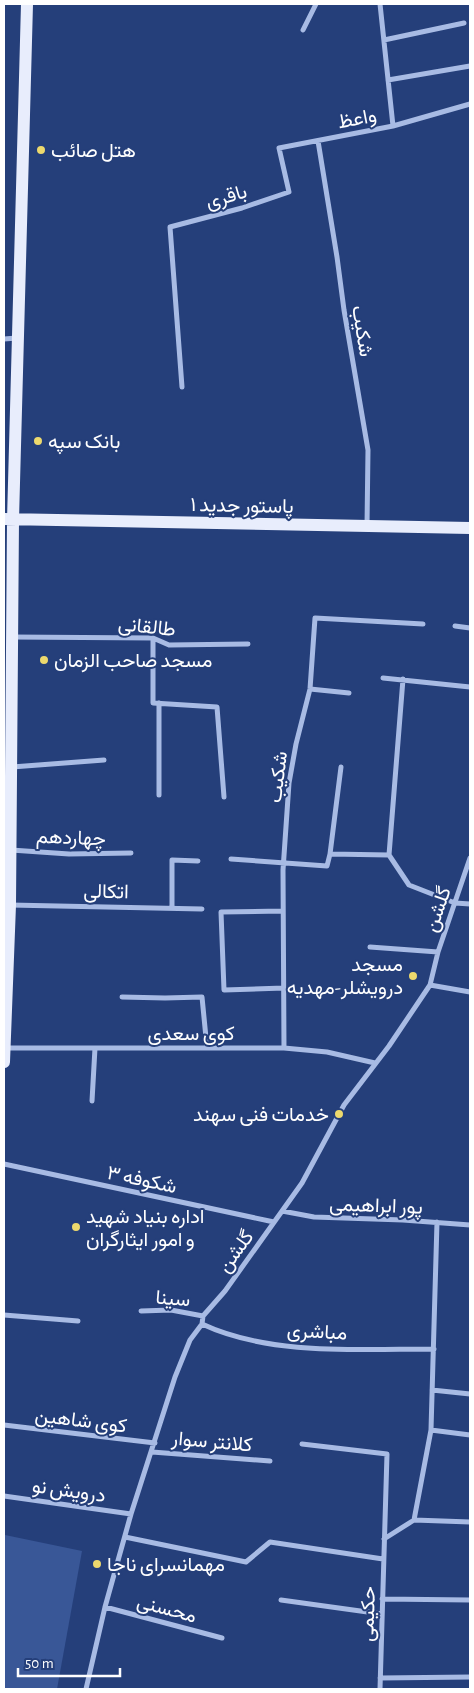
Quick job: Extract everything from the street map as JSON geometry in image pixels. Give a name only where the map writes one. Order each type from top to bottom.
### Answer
[{"type":"main road","points":[[4,1062],[6,955],[10,905],[11,767],[8,685],[12,637],[8,520],[18,338],[27,4]]},
{"type":"main road","name":"پاستور جدید ۱","points":[[8,520],[470,528]]},
{"type":"street","points":[[303,30],[316,4]]},
{"type":"street","name":"واعظ","points":[[289,192],[279,148],[393,126],[380,4]]},
{"type":"street","points":[[384,40],[464,23]]},
{"type":"street","points":[[388,80],[470,66]]},
{"type":"street","points":[[393,126],[470,104]]},
{"type":"street","name":"شکیب","points":[[318,140],[368,450],[367,526]]},
{"type":"street","name":"باقری","points":[[182,387],[170,227],[242,208],[289,192]]},
{"type":"street","points":[[4,339],[18,338]]},
{"type":"street","name":"شکیب","points":[[284,1048],[283,911],[289,783],[296,744],[310,689],[315,618],[423,624]]},
{"type":"street","points":[[455,626],[470,628]]},
{"type":"street","name":"طالقانی","points":[[12,637],[152,638],[169,645],[248,644]]},
{"type":"street","points":[[152,638],[152,703],[217,706],[224,796]]},
{"type":"street","points":[[383,678],[470,686]]},
{"type":"street","points":[[403,679],[389,855],[409,886],[455,902],[470,904]]},
{"type":"street","points":[[310,689],[349,693]]},
{"type":"street","points":[[159,703],[159,795]]},
{"type":"street","points":[[11,767],[104,760]]},
{"type":"street","points":[[231,858],[327,866],[341,767]]},
{"type":"street","name":"چهاردهم","points":[[10,850],[69,854],[131,853]]},
{"type":"street","points":[[330,854],[389,855]]},
{"type":"street","name":"گلشن","points":[[203,1316],[225,1291],[302,1183],[344,1105],[414,1012],[430,985],[438,952],[468,871],[470,858]]},
{"type":"street","points":[[172,908],[172,860],[198,861]]},
{"type":"street","name":"اتکالی","points":[[10,905],[202,909]]},
{"type":"street","points":[[283,911],[221,912],[224,990],[284,988]]},
{"type":"street","points":[[370,948],[438,952]]},
{"type":"street","points":[[430,985],[470,992]]},
{"type":"street","points":[[122,997],[202,997],[207,1048]]},
{"type":"street","name":"کوی سعدی","points":[[4,1048],[284,1048],[327,1052],[376,1064]]},
{"type":"street","points":[[92,1101],[94,1048]]},
{"type":"street","name":"شکوفه ۳","points":[[4,1164],[274,1222]]},
{"type":"street","name":"پور ابراهیمی","points":[[282,1211],[314,1217],[470,1225]]},
{"type":"street","points":[[414,1520],[431,1430],[438,1222]]},
{"type":"street","name":"سینا","points":[[141,1310],[172,1310],[203,1316]]},
{"type":"street","points":[[4,1315],[78,1321]]},
{"type":"street","points":[[86,1689],[105,1607],[131,1514],[175,1377],[190,1340],[202,1324],[203,1316]]},
{"type":"street","name":"مباشری","points":[[202,1324],[238,1337],[295,1346],[434,1349]]},
{"type":"street","points":[[432,1390],[470,1394]]},
{"type":"street","name":"کوی شاهین","points":[[4,1426],[155,1443]]},
{"type":"street","points":[[431,1430],[470,1435]]},
{"type":"street","name":"حکیمی","points":[[302,1444],[387,1454],[380,1689]]},
{"type":"street","name":"کلانتر سوار","points":[[152,1452],[270,1461]]},
{"type":"street","name":"درویش نو","points":[[4,1496],[131,1514]]},
{"type":"street","points":[[384,1539],[414,1520],[470,1522]]},
{"type":"street","points":[[125,1537],[246,1562],[270,1542],[383,1559]]},
{"type":"street","points":[[382,1599],[470,1600]]},
{"type":"street","points":[[281,1600],[382,1614]]},
{"type":"street","name":"محسنی","points":[[105,1607],[222,1638]]},
{"type":"street","points":[[380,1678],[470,1677]]},
{"type":"shaded area","points":[[5,1535],[82,1551],[57,1689],[4,1689]]},
{"type":"place","name":"هتل صائب","points":[[41,150]]},
{"type":"place","name":"بانک سپه","points":[[38,441]]},
{"type":"place","name":"مسجد صاحب الزمان","points":[[44,660]]},
{"type":"place","name":"مسجد درویشلر-مهدیه","points":[[413,976]]},
{"type":"place","name":"خدمات فنی سهند","points":[[339,1114]]},
{"type":"place","name":"اداره بنیاد شهید و امور ایثارگران","points":[[76,1227]]},
{"type":"place","name":"مهمانسرای ناجا","points":[[97,1564]]}]
